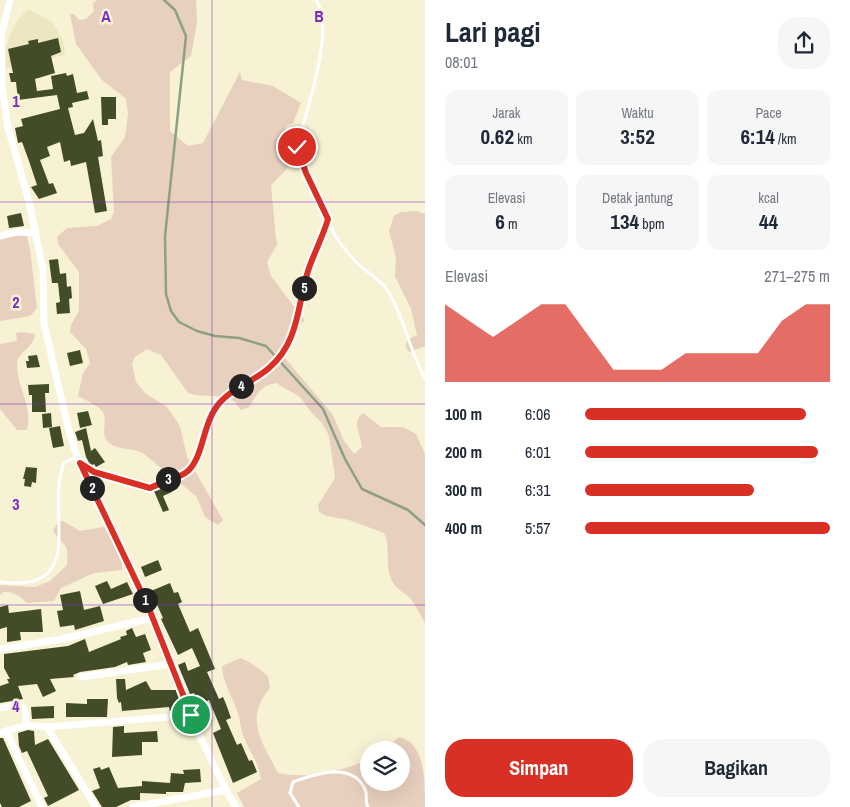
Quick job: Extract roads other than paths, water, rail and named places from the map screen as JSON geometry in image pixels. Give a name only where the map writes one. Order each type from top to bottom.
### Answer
[{"type":"street","points":[[10,0],[1,36],[2,88],[8,128],[29,202],[43,269],[44,324],[78,460],[108,518],[152,618],[191,715],[226,790],[236,807]]},
{"type":"street","points":[[0,236],[16,232],[35,233]]},
{"type":"street","points":[[0,648],[62,639],[152,618]]},
{"type":"street","points":[[82,677],[171,664]]},
{"type":"street","points":[[0,708],[20,705],[24,707],[27,725]]},
{"type":"street","points":[[42,807],[3,732],[27,725],[47,727],[191,715]]},
{"type":"street","points":[[47,727],[96,807]]},
{"type":"street","points":[[133,807],[226,790]]},
{"type":"lane","points":[[316,0],[322,16],[322,36],[311,95],[297,147],[306,173],[337,239],[356,262],[373,274],[387,289],[400,312],[416,362],[425,378]]},
{"type":"lane","points":[[0,582],[21,584],[45,576],[54,568],[59,546],[58,492],[60,471],[64,463],[78,460],[94,472],[150,488],[188,471],[200,450],[207,425],[215,408],[231,392],[269,369],[292,340],[309,267],[321,243],[328,219]]},
{"type":"lane","points":[[299,807],[290,793],[293,782],[331,771],[346,773],[358,781],[366,793],[366,806],[368,807]]},
{"type":"waterway","points":[[164,0],[175,10],[186,36],[165,236],[166,294],[171,311],[179,322],[197,331],[215,336],[239,338],[266,346],[323,409],[345,459],[362,489],[408,510],[425,525]]}]
